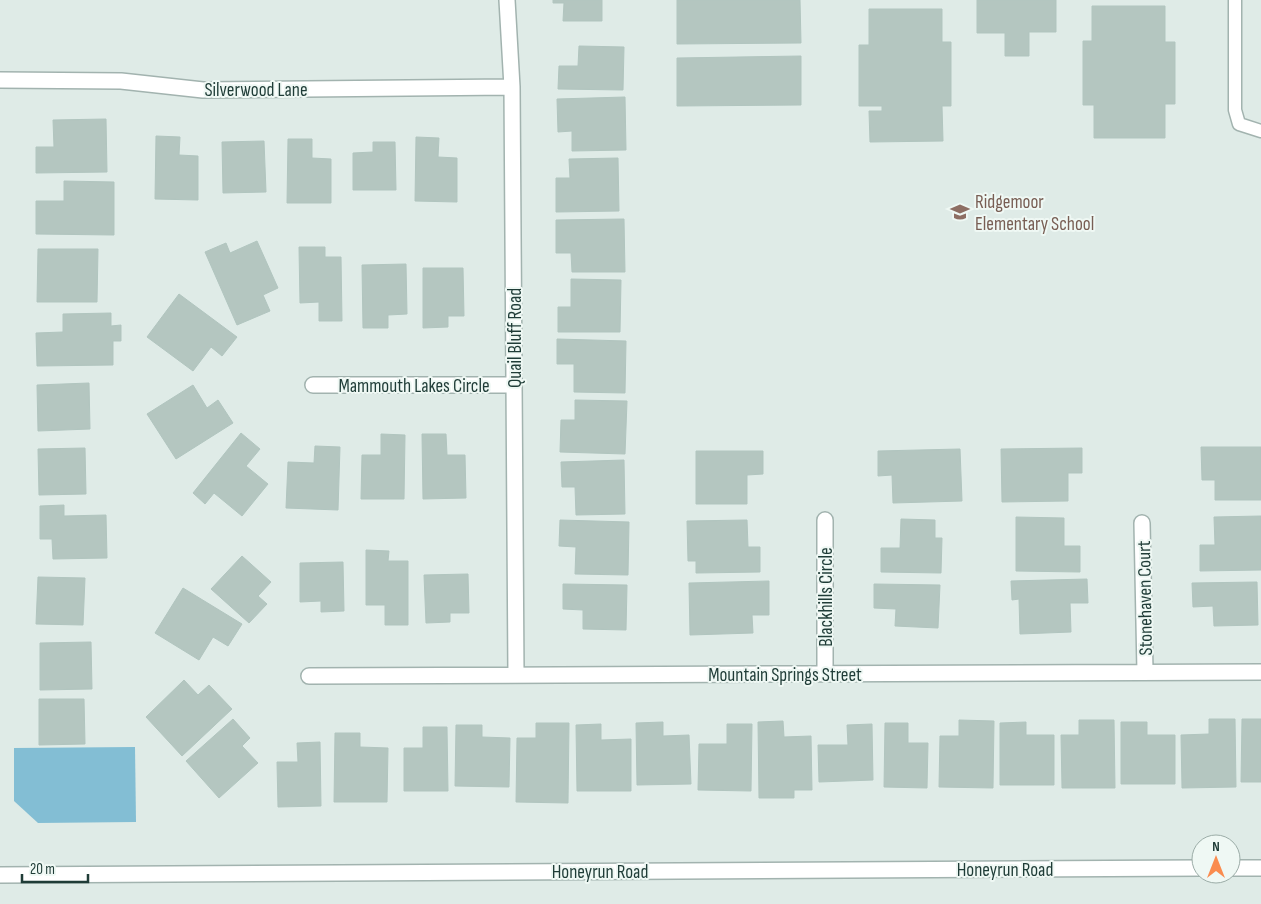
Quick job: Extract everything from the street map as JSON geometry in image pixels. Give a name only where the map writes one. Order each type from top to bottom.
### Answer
[{"type":"street","name":"Quail Bluff Road","points":[[507,0],[512,87],[516,675]]},
{"type":"street","name":"Silverwood Lane","points":[[0,80],[121,81],[204,90],[512,87]]},
{"type":"street","name":"Mammouth Lakes Circle","points":[[313,385],[514,385]]},
{"type":"street","name":"Blackhills Circle","points":[[825,520],[825,673]]},
{"type":"street","name":"Stonehaven Court","points":[[1142,523],[1145,672]]},
{"type":"street","name":"Mountain Springs Street","points":[[309,676],[1261,672]]},
{"type":"street","name":"Honeyrun Road","points":[[0,875],[1191,868]]},
{"type":"street","points":[[1241,868],[1261,868]]},
{"type":"lane","points":[[1234,0],[1235,110],[1239,124],[1260,130]]},
{"type":"water","points":[[135,747],[136,822],[38,823],[14,801],[14,748]]},
{"type":"building","points":[[553,0],[602,0],[602,21],[563,21],[564,3],[553,3]]},
{"type":"building","points":[[677,0],[800,0],[801,43],[677,44]]},
{"type":"building","points":[[977,0],[1056,0],[1056,32],[1029,32],[1029,56],[1005,56],[1005,33],[977,33]]},
{"type":"building","points":[[1092,6],[1165,6],[1165,42],[1175,42],[1175,104],[1165,104],[1165,138],[1094,138],[1094,105],[1083,105],[1083,41],[1092,41]]},
{"type":"building","points":[[869,9],[942,9],[942,42],[951,42],[951,106],[942,106],[943,141],[870,142],[869,111],[882,111],[882,106],[859,106],[859,45],[869,45]]},
{"type":"building","points":[[579,46],[624,47],[623,90],[558,89],[559,66],[578,66]]},
{"type":"building","points":[[801,56],[801,105],[677,106],[677,58]]},
{"type":"building","points":[[625,97],[626,150],[572,151],[572,131],[558,132],[557,99]]},
{"type":"building","points":[[106,119],[107,172],[36,173],[36,147],[54,147],[53,120]]},
{"type":"building","points":[[156,136],[180,137],[179,155],[198,156],[198,200],[155,199]]},
{"type":"building","points":[[416,137],[439,138],[438,157],[457,158],[457,202],[415,201]]},
{"type":"building","points":[[288,139],[312,139],[312,158],[331,159],[331,203],[287,203]]},
{"type":"building","points":[[264,141],[266,192],[223,193],[222,142]]},
{"type":"building","points":[[373,142],[395,142],[396,190],[353,190],[353,153],[373,152]]},
{"type":"building","points":[[618,158],[619,211],[556,212],[556,178],[570,178],[569,159]]},
{"type":"building","points":[[64,181],[114,182],[114,235],[36,234],[36,201],[64,201]]},
{"type":"building","points":[[624,219],[625,272],[572,272],[571,253],[556,253],[556,220]]},
{"type":"building","points":[[257,241],[278,288],[263,295],[270,311],[237,325],[205,252],[226,243],[230,253]]},
{"type":"building","points":[[299,247],[325,247],[325,257],[341,257],[342,321],[319,321],[319,302],[300,303]]},
{"type":"building","points":[[38,249],[98,249],[97,302],[37,302]]},
{"type":"building","points":[[406,264],[407,314],[388,315],[388,328],[363,328],[362,265]]},
{"type":"building","points":[[423,268],[463,268],[464,316],[448,316],[448,327],[423,328]]},
{"type":"building","points":[[571,279],[621,280],[620,332],[558,332],[558,307],[571,307]]},
{"type":"building","points":[[179,294],[237,337],[222,356],[211,347],[193,371],[147,337]]},
{"type":"building","points":[[111,313],[111,326],[121,325],[121,341],[113,341],[113,365],[37,366],[36,333],[63,332],[63,314]]},
{"type":"building","points":[[557,339],[626,341],[625,393],[574,392],[574,364],[557,364]]},
{"type":"building","points":[[89,383],[90,429],[38,431],[37,385]]},
{"type":"building","points":[[193,385],[207,408],[218,400],[233,423],[176,459],[147,414]]},
{"type":"building","points":[[575,400],[627,401],[625,454],[560,452],[561,420],[575,420]]},
{"type":"building","points":[[241,433],[260,449],[246,466],[268,484],[242,516],[214,493],[205,504],[193,493]]},
{"type":"building","points":[[381,434],[405,435],[404,499],[361,499],[362,455],[381,455]]},
{"type":"building","points":[[422,434],[446,434],[447,455],[465,455],[466,498],[423,499]]},
{"type":"building","points":[[315,446],[340,447],[338,510],[286,508],[288,462],[314,463]]},
{"type":"building","points":[[1201,447],[1261,447],[1261,500],[1215,500],[1215,480],[1202,480]]},
{"type":"building","points":[[85,448],[86,494],[39,495],[38,449]]},
{"type":"building","points":[[1082,448],[1082,473],[1068,473],[1068,501],[1002,502],[1001,449]]},
{"type":"building","points":[[960,449],[962,501],[893,503],[892,475],[878,476],[878,451]]},
{"type":"building","points":[[696,451],[763,451],[763,474],[747,475],[747,504],[696,504]]},
{"type":"building","points":[[624,460],[625,514],[576,515],[575,487],[562,487],[561,462]]},
{"type":"building","points":[[64,505],[64,516],[106,515],[107,558],[53,559],[52,539],[40,539],[40,506]]},
{"type":"building","points":[[1261,516],[1261,570],[1200,571],[1200,545],[1215,545],[1214,517]]},
{"type":"building","points":[[1016,517],[1064,518],[1064,546],[1080,546],[1080,572],[1016,571]]},
{"type":"building","points":[[901,519],[935,520],[935,538],[942,538],[941,573],[881,572],[881,548],[900,548]]},
{"type":"building","points":[[560,520],[629,522],[628,575],[575,574],[576,547],[559,546]]},
{"type":"building","points":[[747,520],[748,547],[760,547],[760,572],[696,573],[696,561],[688,561],[687,521]]},
{"type":"building","points":[[366,550],[389,551],[388,561],[408,561],[408,625],[385,625],[385,605],[366,605]]},
{"type":"building","points":[[242,556],[271,582],[258,596],[267,604],[249,623],[211,589]]},
{"type":"building","points":[[343,562],[344,611],[321,612],[321,601],[300,602],[300,563]]},
{"type":"building","points":[[468,574],[469,613],[450,613],[450,622],[426,623],[424,575]]},
{"type":"building","points":[[38,577],[85,578],[83,625],[36,624]]},
{"type":"building","points":[[1087,579],[1088,603],[1070,603],[1071,632],[1020,634],[1019,599],[1012,600],[1011,581]]},
{"type":"building","points":[[769,581],[769,615],[752,615],[753,633],[690,635],[689,583]]},
{"type":"building","points":[[1257,582],[1258,625],[1214,626],[1213,606],[1193,607],[1192,583]]},
{"type":"building","points":[[563,584],[627,585],[626,630],[583,629],[583,610],[563,609]]},
{"type":"building","points":[[874,584],[940,585],[938,628],[895,626],[896,609],[874,608]]},
{"type":"building","points":[[183,588],[242,624],[228,646],[213,637],[199,660],[155,633]]},
{"type":"building","points":[[91,642],[92,689],[40,690],[40,643]]},
{"type":"building","points":[[184,680],[198,695],[209,685],[232,709],[182,756],[146,717]]},
{"type":"building","points":[[39,699],[84,699],[85,744],[39,745]]},
{"type":"building","points":[[233,719],[250,738],[242,746],[258,763],[219,798],[186,761]]},
{"type":"building","points":[[1209,719],[1235,719],[1236,787],[1182,788],[1181,735],[1209,734]]},
{"type":"building","points":[[1242,719],[1261,719],[1261,782],[1241,782]]},
{"type":"building","points":[[959,720],[994,721],[993,788],[939,787],[940,736],[959,736]]},
{"type":"building","points":[[1079,720],[1114,720],[1115,788],[1062,788],[1061,735],[1079,735]]},
{"type":"building","points":[[783,721],[784,737],[811,736],[812,790],[794,790],[794,798],[759,798],[758,722]]},
{"type":"building","points":[[663,722],[663,736],[689,735],[691,784],[637,785],[636,723]]},
{"type":"building","points":[[1026,722],[1026,735],[1054,735],[1054,785],[1000,785],[1000,723]]},
{"type":"building","points":[[1121,722],[1147,722],[1147,735],[1175,735],[1175,784],[1121,784]]},
{"type":"building","points":[[536,723],[569,723],[568,803],[516,802],[517,738],[536,738]]},
{"type":"building","points":[[885,723],[908,723],[908,743],[928,743],[927,788],[884,787]]},
{"type":"building","points":[[601,724],[601,740],[631,739],[631,791],[577,791],[576,725]]},
{"type":"building","points":[[727,724],[752,724],[751,791],[698,790],[699,744],[727,744]]},
{"type":"building","points":[[872,724],[873,780],[819,782],[818,745],[848,745],[847,725]]},
{"type":"building","points":[[456,725],[482,725],[482,737],[510,738],[509,787],[455,786]]},
{"type":"building","points":[[423,727],[447,727],[448,791],[404,791],[404,748],[423,748]]},
{"type":"building","points":[[335,733],[360,733],[360,747],[388,748],[387,802],[334,802]]},
{"type":"building","points":[[320,742],[321,806],[278,807],[277,762],[298,762],[297,743]]},
{"type":"place","name":"Ridgemoor Elementary School","points":[[960,212]]}]
